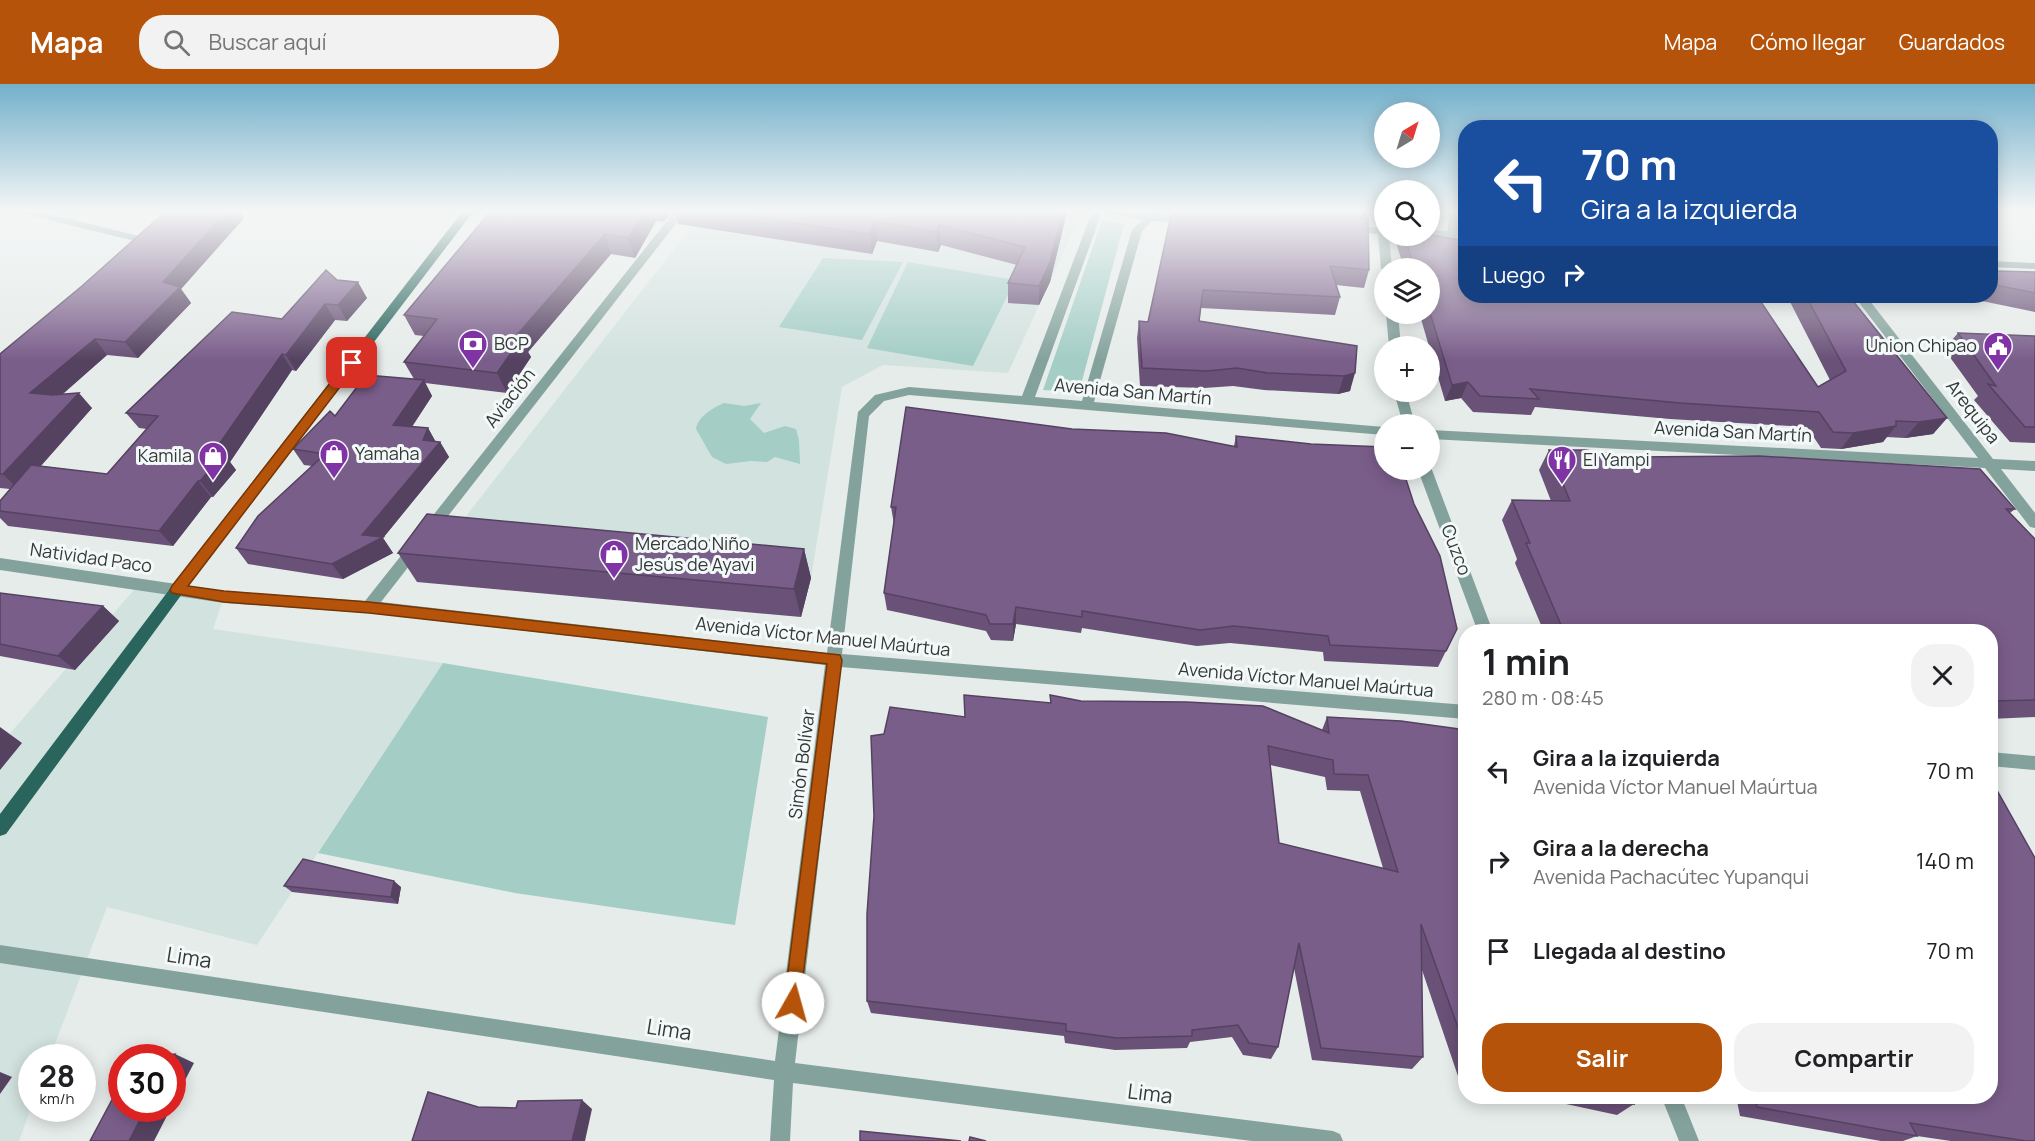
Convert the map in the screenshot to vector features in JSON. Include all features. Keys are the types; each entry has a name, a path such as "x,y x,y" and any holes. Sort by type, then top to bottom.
{"main road":[{"path":"0,828 177,590 430,261"}],"street":[{"name":"Aviación","path":"369,607 641,261"},
{"path":"1027,401 1078,261"},
{"path":"1087,406 1128,261"},
{"path":"1998,264 2035,266"},
{"name":"Arequipa","path":"1865,303 2035,524"},
{"name":"Avenida San Martín","path":"880,398 909,391 1374,430"},
{"name":"Simón Bolívar","path":"780,1141 784,1072 863,415 880,398"},
{"name":"Avenida San Martín","path":"1440,435 2035,466"},
{"name":"Cuzco","path":"1429,480 1483,624"},
{"name":"Natividad Paco","path":"0,564 177,590"},
{"name":"Avenida Víctor Manuel Maúrtua","path":"177,590 224,597 369,607 835,660 1458,711"},
{"path":"1998,760 2035,763"},
{"name":"Lima","path":"0,954 784,1072 1333,1141"},
{"path":"1674,1104 1689,1141"}],"shaded area":[{"path":"665,261 1059,261 1008,373 883,365 842,387 811,578 445,543"},
{"path":"139,584 224,597 213,629 443,663 257,945 107,907 55,1044 18,1044 18,1122 26,1122 19,1141 0,1141 0,745"}],"green space":[{"path":"821,261 903,262 862,340 779,327"},
{"path":"1088,261 1114,261 1079,392 1043,390"},
{"path":"908,262 1015,280 973,366 867,348"},
{"path":"724,403 744,406 761,403 750,419 764,433 785,426 796,429 800,464 775,457 767,462 726,464 712,457 696,429 697,424 703,416"},
{"path":"443,663 768,717 735,925 515,893 318,853"}],"building":[{"path":"110,261 182,261 163,282 180,287 125,342 95,339 30,393 52,395 79,393 3,474 0,474 0,354"},
{"path":"449,261 581,261 516,336 522,337 497,373 404,362 437,319 404,315"},
{"path":"1018,261 1050,261 1039,286 1008,283"},
{"path":"1161,261 1369,261 1369,270 1330,266 1340,297 1203,290 1199,321 1357,346 1355,373 1344,376 1268,373 1237,368 1207,371 1142,368 1139,321 1148,322"},
{"path":"1440,261 1458,261 1458,303 1762,303 1818,387 1846,371 1810,303 1855,303 1947,418 1919,422 1896,421 1896,426 1853,433 1833,432 1819,412 1680,403 1530,389 1539,399 1480,396 1468,382 1452,385 1440,346 1440,336 1437,336 1433,324 1440,324"},
{"path":"326,270 337,280 358,282 338,305 325,304 286,355 282,354 213,453 223,454 198,481 159,531 0,511 0,501 31,465 107,474 158,416 126,413 232,312 282,319"},
{"path":"1998,271 2035,272 2035,293 1998,286"},
{"path":"1958,333 2035,336 2035,427 2025,427 1988,384 1996,386"},
{"path":"366,375 424,380 393,425 428,428 423,440 440,442 362,535 383,537 332,564 236,548 258,516 325,454 293,449 330,411 335,416"},
{"path":"906,407 1072,429 1166,433 1237,447 1236,436 1311,444 1374,447 1374,480 1406,480 1414,504 1440,556 1457,629 1446,651 1330,645 1328,636 1234,626 1200,630 1082,611 1082,617 1016,607 1013,624 990,624 986,615 884,593 896,507 891,507"},
{"path":"1549,450 1585,450 1632,457 1759,456 1980,469 2015,509 2006,509 2035,539 2035,700 1998,701 1998,624 1561,624 1526,543 1530,543 1512,500 1570,501"},
{"path":"427,514 804,549 794,589 398,553"},
{"path":"0,593 103,606 58,656 0,644"},
{"path":"964,695 1051,703 1050,695 1081,701 1187,702 1263,706 1329,733 1327,717 1401,721 1458,729 1458,1028 1421,924 1423,1057 1321,1048 1299,943 1278,1047 1249,1043 1238,1025 1192,1030 1192,1036 1117,1038 1066,1031 1066,1024 867,1001 867,914 874,816 871,736 884,734 890,707 965,717","holes":["1268,746 1333,760 1334,774 1368,775 1398,872 1279,843"]},
{"path":"1998,792 2035,858 2035,1141 1910,1123 1917,1136 1757,1107 1756,1104 1998,1104"},
{"path":"303,859 394,881 391,897 284,886"},
{"path":"428,1092 478,1107 516,1108 518,1101 582,1100 572,1141 412,1141"},
{"path":"108,1107 108,1122 139,1122 129,1141 90,1141"},
{"path":"860,1131 961,1141 860,1141"},
{"path":"970,1137 986,1141 969,1141"}],"place":[{"name":"BCP","path":"473,370"},
{"name":"Union Chipao","path":"1998,372"},
{"name":"Yamaha","path":"334,480"},
{"name":"Kamila","path":"213,482"},
{"name":"El Yampi","path":"1562,486"},
{"name":"Mercado Niño Jesús de Ayavi","path":"614,580"}],"route":[{"path":"352,363 177,590 224,597 369,607 835,660 793,1003"}]}
